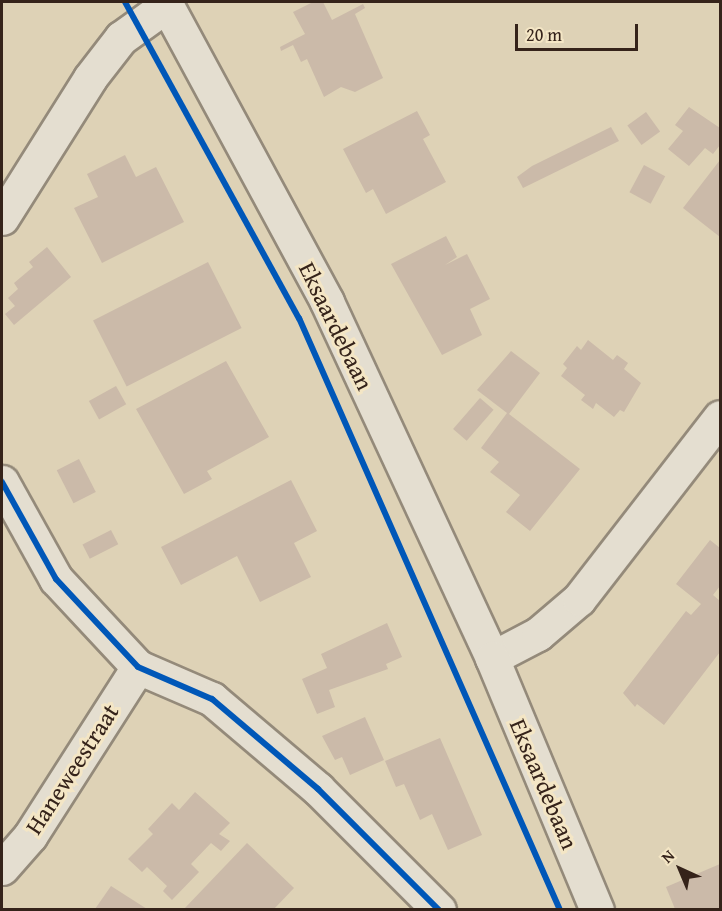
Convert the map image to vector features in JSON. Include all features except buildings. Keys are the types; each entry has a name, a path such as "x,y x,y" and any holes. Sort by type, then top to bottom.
{"street":[{"path":"2,218 90,78 121,38 166,3"},
{"name":"Eksaardebaan","path":"166,3 327,302 492,658 597,909"},
{"path":"492,658 538,634 579,600 720,417"},
{"path":"2,482 56,579 138,668 212,699 318,789 439,909"},
{"name":"Haneweestraat","path":"2,868 30,836 138,668"}],"cycle path":[{"path":"125,2 299,318 560,910"},
{"path":"2,482 56,579 138,667 212,699 318,789 439,910"}]}
